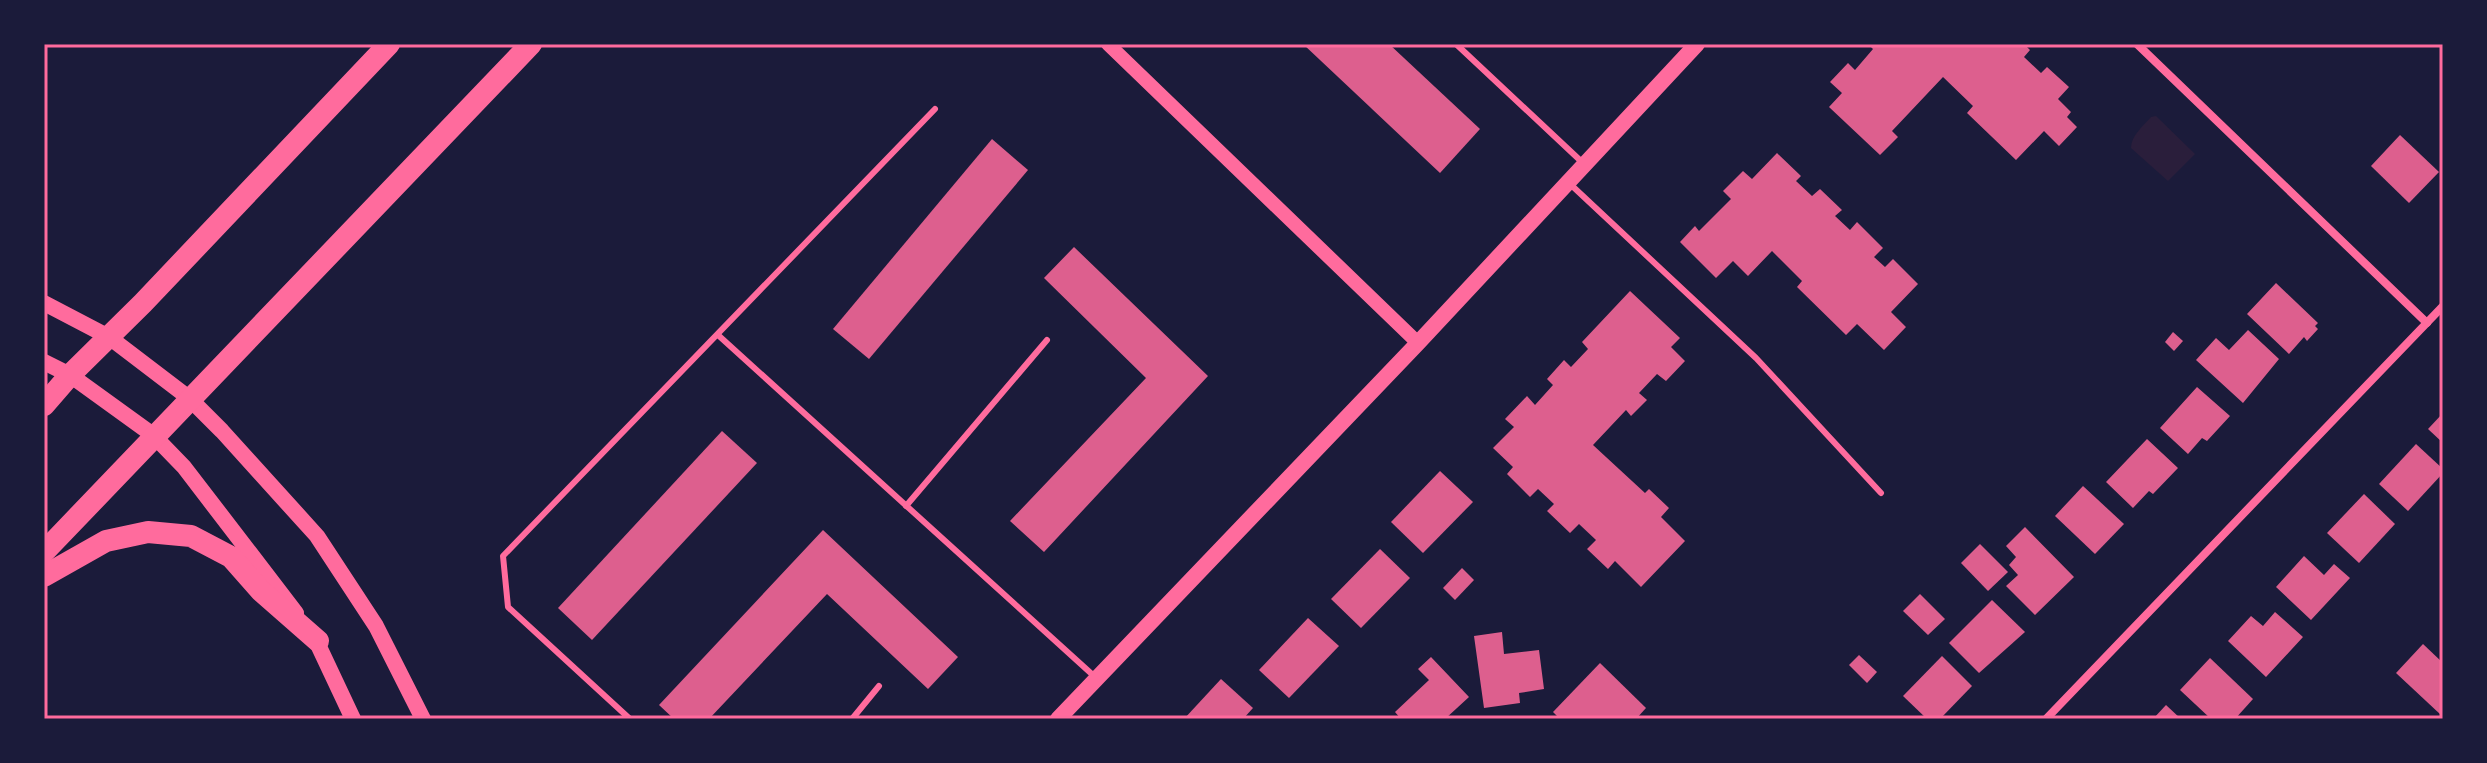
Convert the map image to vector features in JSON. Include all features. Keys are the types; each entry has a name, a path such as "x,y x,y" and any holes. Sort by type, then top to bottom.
{"highway":[{"path":"44,405 389,44"},
{"path":"44,552 531,44"},
{"path":"44,576 106,541 148,532 191,536 231,557 261,591 318,641"}],"main road":[{"path":"1058,719 1586,166 1697,44"},
{"path":"44,303 109,337 189,398 317,536 376,626 423,719"},
{"path":"44,362 70,375 153,435 184,467 318,641 353,719"}],"street":[{"path":"1108,44 1418,343"},
{"path":"2137,44 2427,323"},
{"path":"2046,719 2443,306"}],"lane":[{"path":"1456,44 1586,166"},
{"path":"630,719 508,607 503,556 935,109"},
{"path":"1569,183 1756,358 1881,493"},
{"path":"718,335 1097,679"},
{"path":"906,506 1047,340"},
{"path":"852,719 879,686"}],"shaded area":[{"path":"2156,116 2195,154 2168,181 2131,148 2138,131 2151,117"}],"building":[{"path":"1303,44 1389,44 1480,129 1440,173"},
{"path":"1868,44 2024,44 2030,50 2024,57 2041,73 2047,67 2069,87 2058,99 2071,112 2067,117 2077,127 2059,146 2044,131 2016,160 1967,113 1973,106 1943,77 1892,131 1898,137 1880,155 1829,107 1842,93 1830,82 1848,63 1855,70 1873,49"},
{"path":"2400,135 2439,172 2409,203 2371,166"},
{"path":"992,139 1028,170 869,359 833,329"},
{"path":"1777,153 1801,176 1796,181 1812,196 1820,189 1842,210 1835,216 1850,230 1857,222 1883,248 1874,257 1885,267 1893,259 1918,284 1891,312 1906,327 1884,350 1857,324 1846,335 1797,287 1802,281 1772,251 1748,276 1733,261 1716,278 1680,242 1695,226 1699,231 1731,199 1723,191 1743,171 1752,179"},
{"path":"1074,247 1208,376 1044,552 1010,521 1146,378 1044,278"},
{"path":"2276,283 2318,323 2315,326 2318,329 2307,341 2304,337 2289,354 2247,314"},
{"path":"1630,291 1680,338 1671,347 1685,361 1666,381 1657,374 1639,393 1647,400 1631,416 1626,410 1593,445 1645,493 1649,489 1669,508 1661,517 1685,541 1641,587 1615,561 1608,569 1587,549 1596,540 1579,524 1570,533 1547,511 1554,504 1538,489 1530,497 1507,474 1513,467 1493,448 1514,427 1505,419 1527,396 1535,405 1553,385 1547,379 1564,360 1571,367 1588,349 1582,342"},
{"path":"2248,330 2279,359 2243,403 2196,360 2216,338 2229,350"},
{"path":"2173,332 2183,341 2174,351 2165,342"},
{"path":"2197,387 2230,416 2207,441 2202,438 2188,454 2160,428"},
{"path":"2443,413 2443,443 2428,429"},
{"path":"722,431 757,463 592,640 558,608"},
{"path":"2147,439 2178,468 2153,494 2149,491 2133,508 2106,482"},
{"path":"2416,444 2443,469 2443,473 2408,511 2379,484"},
{"path":"1440,471 1473,502 1423,553 1391,522"},
{"path":"2083,486 2124,524 2095,554 2055,516"},
{"path":"2364,494 2395,524 2359,563 2327,533"},
{"path":"2025,527 2074,577 2035,615 2006,586 2018,575 2009,565 2016,557 2006,546"},
{"path":"823,530 958,657 928,689 827,594 709,719 674,719 659,705"},
{"path":"1980,544 2008,572 1988,591 1961,563"},
{"path":"1380,549 1410,578 1361,628 1331,599"},
{"path":"2304,556 2324,575 2334,564 2350,578 2311,620 2276,587"},
{"path":"1462,568 1474,580 1455,600 1443,588"},
{"path":"1920,594 1945,619 1928,635 1903,611"},
{"path":"1992,600 2025,632 1979,673 1949,643"},
{"path":"2275,612 2303,637 2266,677 2228,641 2251,616 2263,626"},
{"path":"1308,618 1339,646 1289,698 1259,670"},
{"path":"1502,632 1504,654 1539,650 1544,689 1519,693 1520,703 1484,708 1474,636"},
{"path":"2423,644 2443,663 2441,715 2396,673"},
{"path":"1859,655 1877,672 1867,683 1849,665"},
{"path":"1942,656 1972,686 1940,719 1927,719 1903,696"},
{"path":"1431,657 1469,697 1445,719 1401,719 1395,712 1429,680 1418,669"},
{"path":"2210,658 2253,699 2235,719 2211,719 2180,690"},
{"path":"1600,663 1646,708 1636,719 1560,719 1553,712"},
{"path":"1221,679 1253,708 1243,719 1184,719"},
{"path":"2166,705 2181,719 2153,719"}]}
